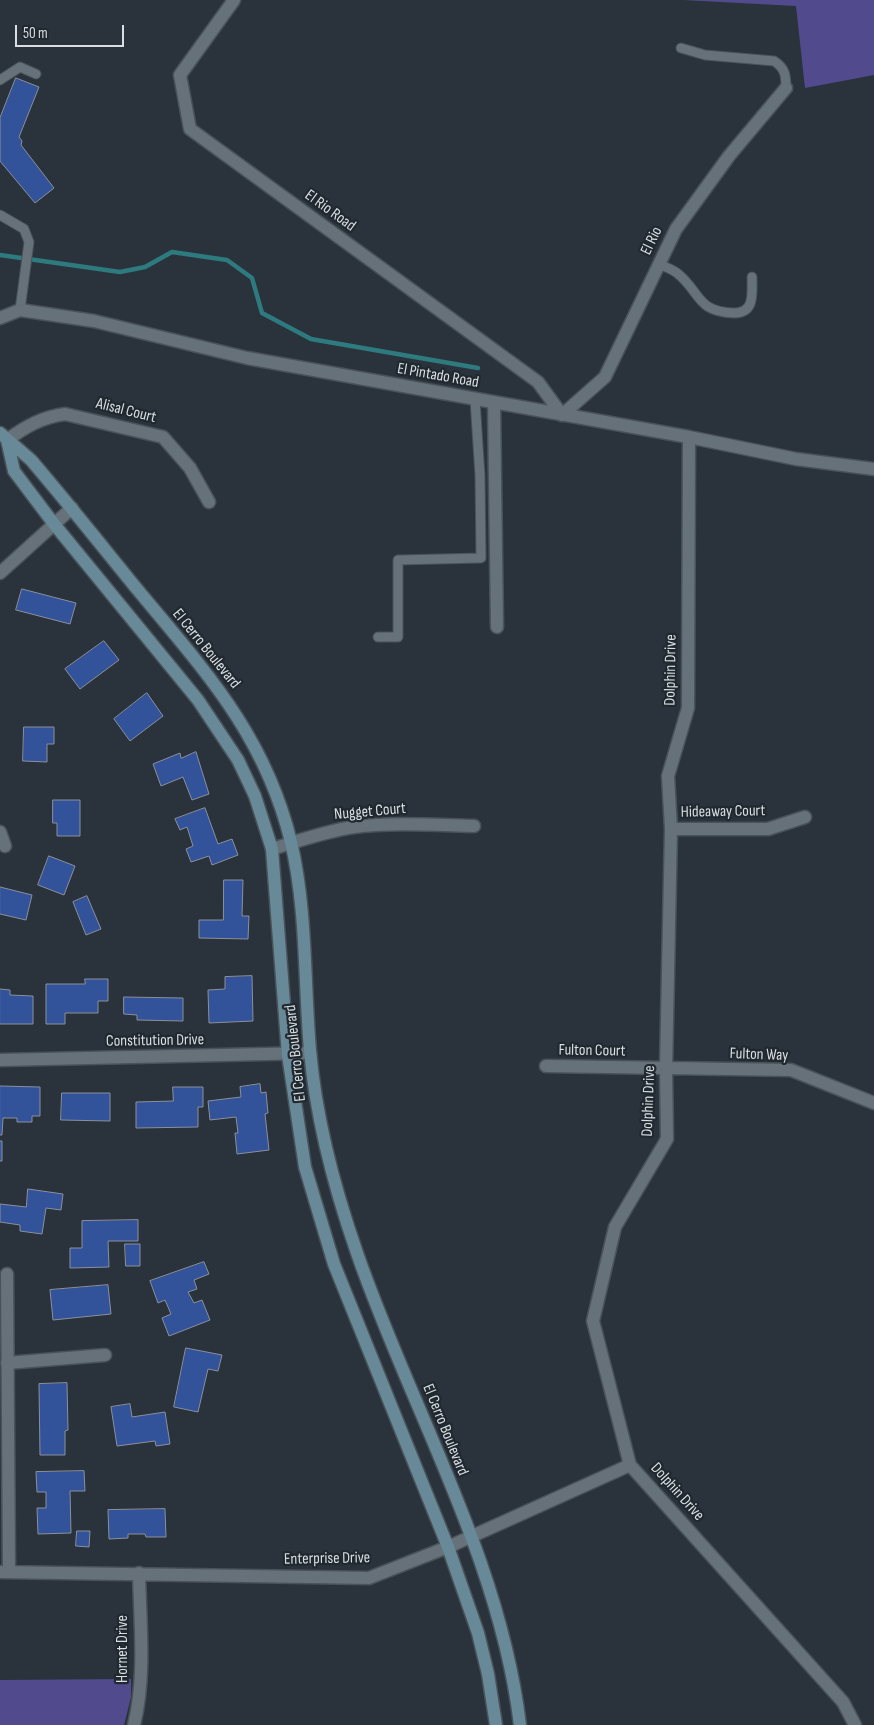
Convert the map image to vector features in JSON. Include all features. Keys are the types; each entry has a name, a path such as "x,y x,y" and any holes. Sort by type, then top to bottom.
{"street":[{"name":"El Rio Road","path":"234,0 180,75 190,129 538,382 562,415"},
{"name":"El Rio","path":"562,415 605,378 676,229 729,156 786,88"},
{"name":"El Pintado Road","path":"20,310 94,321 247,358 689,437 796,459 874,469"},
{"path":"0,318 20,310"},
{"path":"494,403 497,627"},
{"name":"Alisal Court","path":"3,437 30,424 65,414 164,437 190,468 210,502"},
{"name":"El Cerro Boulevard","path":"3,437 31,460 218,686 244,726 275,789 291,843 299,894 310,1053 326,1156 357,1254 472,1537 504,1641 513,1678 520,1725"},
{"name":"El Cerro Boulevard","path":"3,437 14,471 54,524 219,728 238,760 255,796 272,849 288,1055 306,1167 334,1264 448,1547 478,1633 488,1674 496,1725"},
{"name":"Dolphin Drive","path":"689,437 688,708 668,776 670,829 666,1069 668,1138 615,1227 594,1322 630,1464 844,1702 855,1725"},
{"path":"0,573 72,508"},
{"name":"Hideaway Court","path":"670,829 768,829 805,817"},
{"name":"Nugget Court","path":"272,849 356,827 403,824 474,826"},
{"path":"0,832 5,846"},
{"name":"Constitution Drive","path":"0,1060 288,1055 310,1053"},
{"name":"Fulton Court","path":"546,1066 666,1069"},
{"name":"Fulton Way","path":"666,1069 791,1070 874,1103"},
{"path":"4,1571 7,1274"},
{"path":"7,1363 105,1355"},
{"name":"Enterprise Drive","path":"4,1571 369,1578 472,1537 630,1464"},
{"name":"Hornet Drive","path":"134,1725 138,1709 141,1670 139,1573"}],"lane":[{"path":"681,48 705,55 774,61 782,66 786,77 786,88"},
{"path":"0,80 20,68 36,74"},
{"path":"0,215 24,229 29,242 20,310"},
{"path":"659,264 679,275 703,304 712,310 724,313 744,311 750,304 752,277"},
{"path":"378,637 398,637 398,560 481,558 480,476 475,400"}],"shaded area":[{"path":"683,0 874,0 874,75 805,88 796,6"},
{"path":"131,1679 131,1697 124,1725 0,1725 0,1680"}],"building":[{"path":"16,78 39,87 19,137 22,141 21,145 54,188 35,203 0,161 0,118"},
{"path":"22,589 76,603 70,624 16,610"},
{"path":"104,641 119,660 80,689 65,669"},
{"path":"147,693 163,716 130,741 114,719"},
{"path":"24,727 54,727 54,744 47,744 47,762 23,761"},
{"path":"196,752 209,794 192,800 183,777 161,786 153,764 180,753 181,758"},
{"path":"53,800 80,800 80,836 57,836 57,823 53,823"},
{"path":"205,808 218,844 232,839 238,855 212,865 209,856 191,862 186,849 193,846 187,827 180,830 175,819"},
{"path":"49,856 75,866 64,895 38,885"},
{"path":"224,880 243,880 242,916 249,916 248,939 199,938 199,920 223,920"},
{"path":"0,887 32,895 26,920 0,914"},
{"path":"87,896 101,929 86,935 73,902"},
{"path":"252,976 253,1021 209,1023 208,990 225,989 225,977"},
{"path":"85,979 108,979 108,1001 98,1001 98,1013 65,1013 65,1024 46,1024 46,984 85,984"},
{"path":"0,989 10,990 10,995 33,996 33,1024 0,1024"},
{"path":"124,997 183,998 183,1021 137,1020 137,1015 124,1014"},
{"path":"260,1084 261,1093 266,1092 268,1113 265,1114 269,1150 237,1154 235,1133 238,1133 236,1117 210,1120 208,1101 241,1097 240,1087"},
{"path":"0,1086 40,1087 40,1116 32,1116 32,1122 17,1122 17,1118 3,1118 2,1135 0,1135"},
{"path":"173,1087 203,1087 203,1107 198,1107 198,1127 136,1128 136,1102 173,1101"},
{"path":"62,1093 110,1093 110,1121 61,1120"},
{"path":"0,1141 2,1141 2,1161 0,1161"},
{"path":"28,1189 63,1194 61,1210 46,1208 42,1234 20,1231 20,1225 0,1222 0,1204 26,1207"},
{"path":"138,1220 138,1241 108,1241 109,1267 70,1268 70,1248 82,1248 82,1221"},
{"path":"125,1244 140,1244 140,1266 126,1266"},
{"path":"204,1262 209,1274 194,1280 197,1289 188,1292 194,1303 202,1300 210,1320 169,1336 162,1318 171,1314 165,1300 158,1303 150,1281"},
{"path":"108,1285 111,1314 53,1320 50,1290"},
{"path":"186,1348 222,1355 218,1371 208,1369 198,1412 174,1407"},
{"path":"67,1383 68,1430 65,1431 65,1455 40,1455 39,1384"},
{"path":"130,1404 132,1417 165,1412 170,1444 156,1446 155,1441 117,1446 111,1407"},
{"path":"84,1471 85,1491 70,1491 71,1533 38,1534 37,1508 46,1508 46,1492 37,1492 36,1472"},
{"path":"165,1509 166,1537 146,1537 145,1534 128,1534 128,1538 109,1539 108,1510"},
{"path":"77,1531 90,1531 89,1547 76,1546"}],"waterway":[{"path":"0,255 120,272 145,267 172,252 227,260 252,278 262,313 311,339 478,368"}]}
